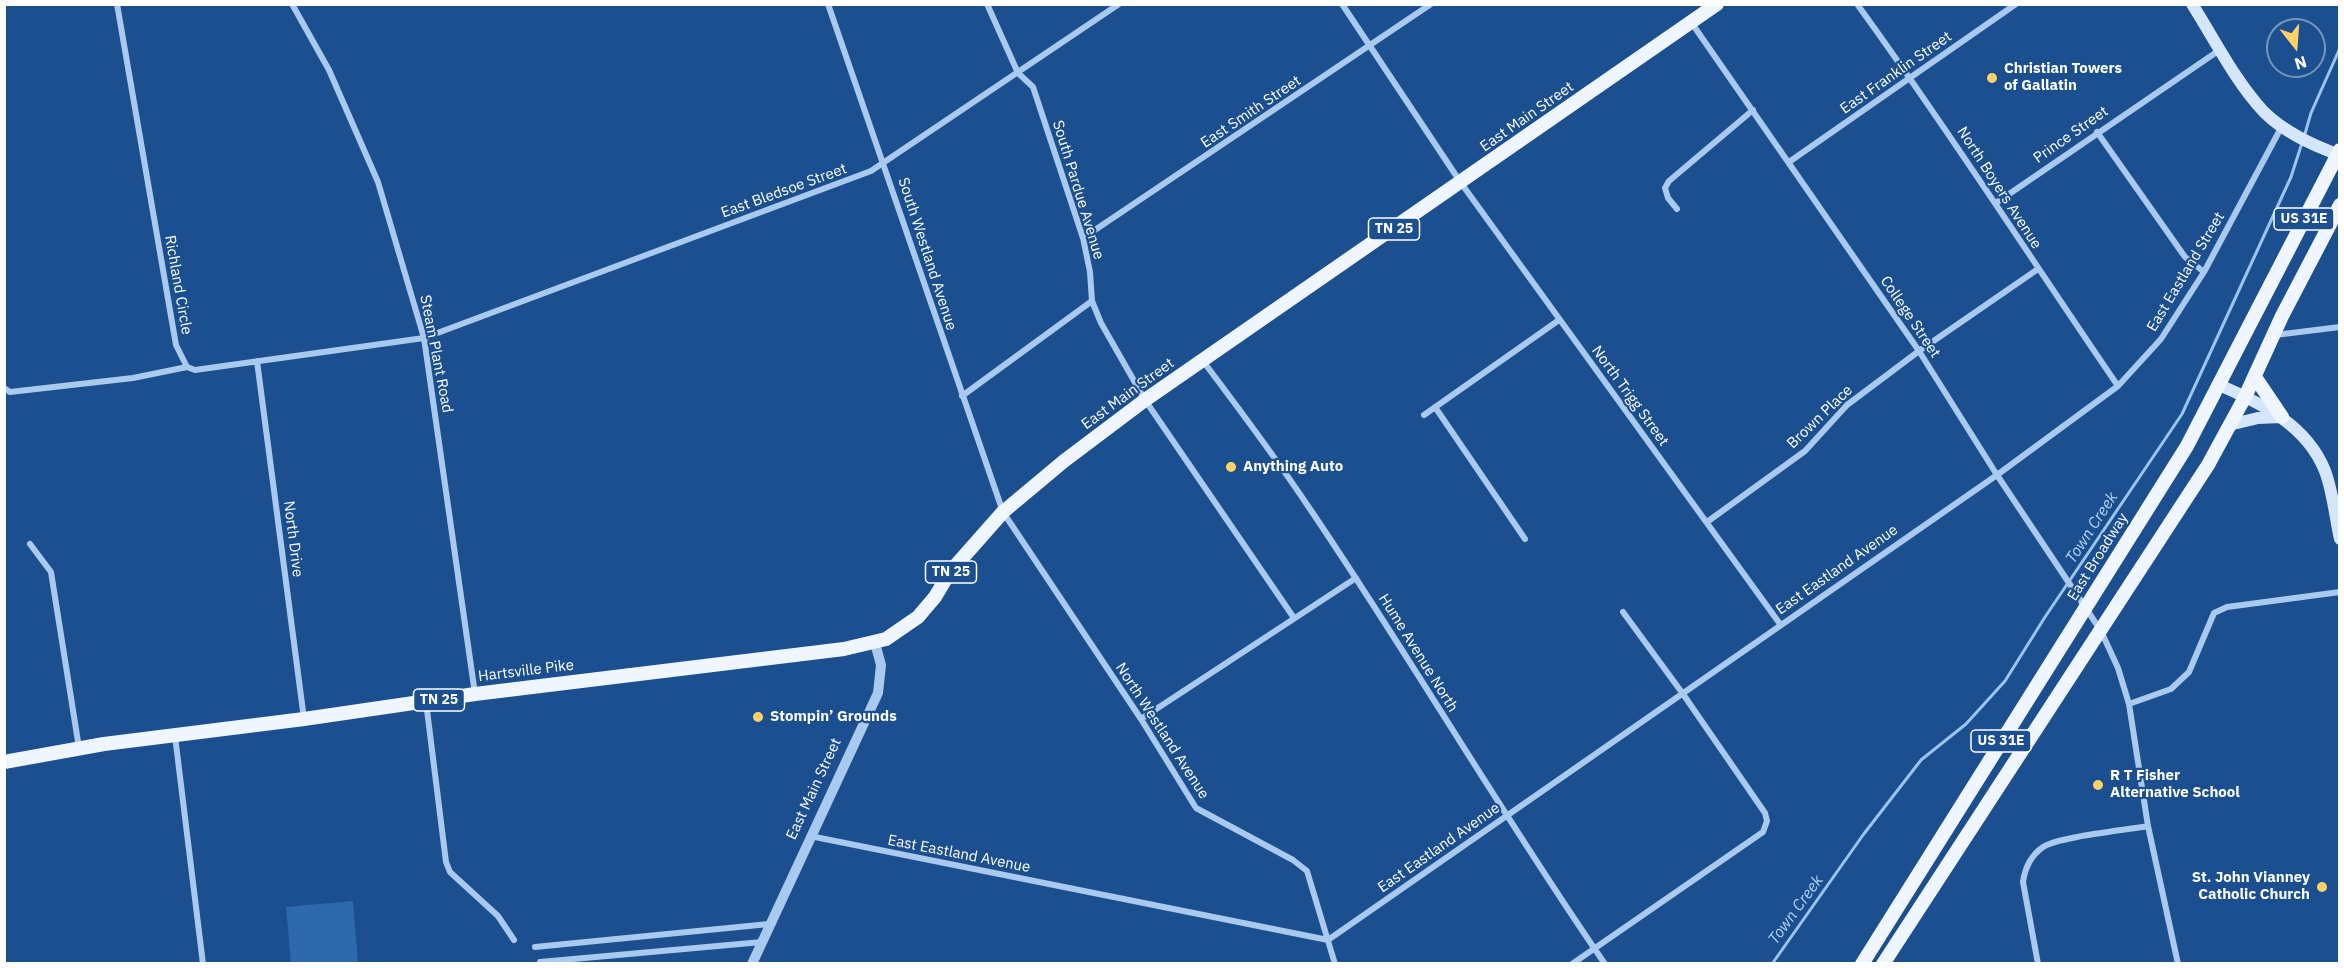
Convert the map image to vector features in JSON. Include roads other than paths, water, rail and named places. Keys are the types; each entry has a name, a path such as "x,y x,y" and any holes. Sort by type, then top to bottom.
{"main road":[{"name":"East Main Street","path":"875,643 898,632 918,617 935,597 951,572 1003,512 1064,461 1145,400 1717,4"},
{"path":"2192,4 2231,66 2265,112 2287,129 2318,146 2338,153"},
{"name":"East Broadway","path":"1862,963 2187,446 2338,153"},
{"name":"US 31E","path":"1883,963 2208,465 2245,397 2282,316 2340,205"},
{"path":"2255,377 2282,417 2302,436 2325,469 2340,539"},
{"path":"2219,386 2282,417"},
{"path":"2229,425 2257,418 2282,417"},
{"name":"Hartsville Pike","path":"4,762 79,749 475,694 768,659 875,643"}],"street":[{"name":"Richland Circle","path":"117,4 176,345 187,368"},
{"name":"Steam Plant Road","path":"292,4 329,70 378,182 424,338 475,694"},
{"name":"South Westland Avenue","path":"828,4 1003,512"},
{"name":"South Pardue Avenue","path":"987,4 1018,73 1033,87 1083,238 1090,272 1092,301 1101,322 1145,400 1294,618"},
{"name":"East Bledsoe Street","path":"424,338 861,175 884,163 897,152 1119,4"},
{"name":"North Trigg Street","path":"1342,4 1461,183 1780,624"},
{"name":"East Smith Street","path":"1083,238 1431,4"},
{"name":"North Boyers Avenue","path":"1857,4 1910,77 2118,386"},
{"name":"East Franklin Street","path":"1789,162 2016,4"},
{"name":"College Street","path":"1691,22 1919,351 1997,475 2101,631 2118,668 2129,704"},
{"name":"Prince Street","path":"1996,203 2221,48"},
{"path":"1677,209 1668,198 1665,188 1669,182 1753,110"},
{"name":"East Eastland Street","path":"1997,475 2118,386 2161,339 2204,272 2287,129"},
{"path":"2097,132 2185,257 2204,272"},
{"name":"Brown Place","path":"1707,522 1805,451 1847,405 1919,351 2038,269"},
{"path":"962,396 1092,301"},
{"path":"1424,415 1559,320"},
{"path":"2273,335 2340,327"},
{"path":"4,388 10,392 133,378 187,368 195,370 424,338"},
{"name":"North Drive","path":"257,361 304,719"},
{"name":"Hume Avenue North","path":"1203,361 1258,433 1356,578 1507,816 1605,963"},
{"path":"1435,407 1525,539"},
{"name":"East Eastland Avenue","path":"810,836 1328,940 1997,475"},
{"name":"North Westland Avenue","path":"1003,512 1141,719 1196,808 1293,860 1307,871 1335,963"},
{"path":"30,544 51,572 79,749"},
{"path":"1141,719 1356,578"},
{"path":"2178,963 2148,826 2129,704 2171,689 2189,672 2214,613 2226,607 2340,592"},
{"path":"1572,963 1763,832 1767,821 1765,813 1683,693 1623,612"},
{"name":"East Main Street","path":"752,963 878,693 881,666 875,643"},
{"path":"426,702 446,862 450,872 498,916 514,940"},
{"path":"176,736 203,963"},
{"path":"2038,963 2023,882 2024,869 2033,856 2052,842 2148,826"},
{"path":"536,947 769,924"},
{"path":"540,962 762,942"}],"waterway":[{"name":"Town Creek","path":"2304,137 2311,113 2340,48"},
{"name":"Town Creek","path":"1772,964 1863,835 1921,760 1966,724 2005,681 2045,617 2182,414 2291,177 2302,143"}],"place":[{"name":"Christian Towers of Gallatin","path":"1992,78"},
{"name":"Anything Auto","path":"1231,467"},
{"name":"Stompin’ Grounds","path":"758,717"},
{"name":"R T Fisher Alternative School","path":"2098,785"},
{"name":"St. John Vianney Catholic Church","path":"2322,887"}]}
